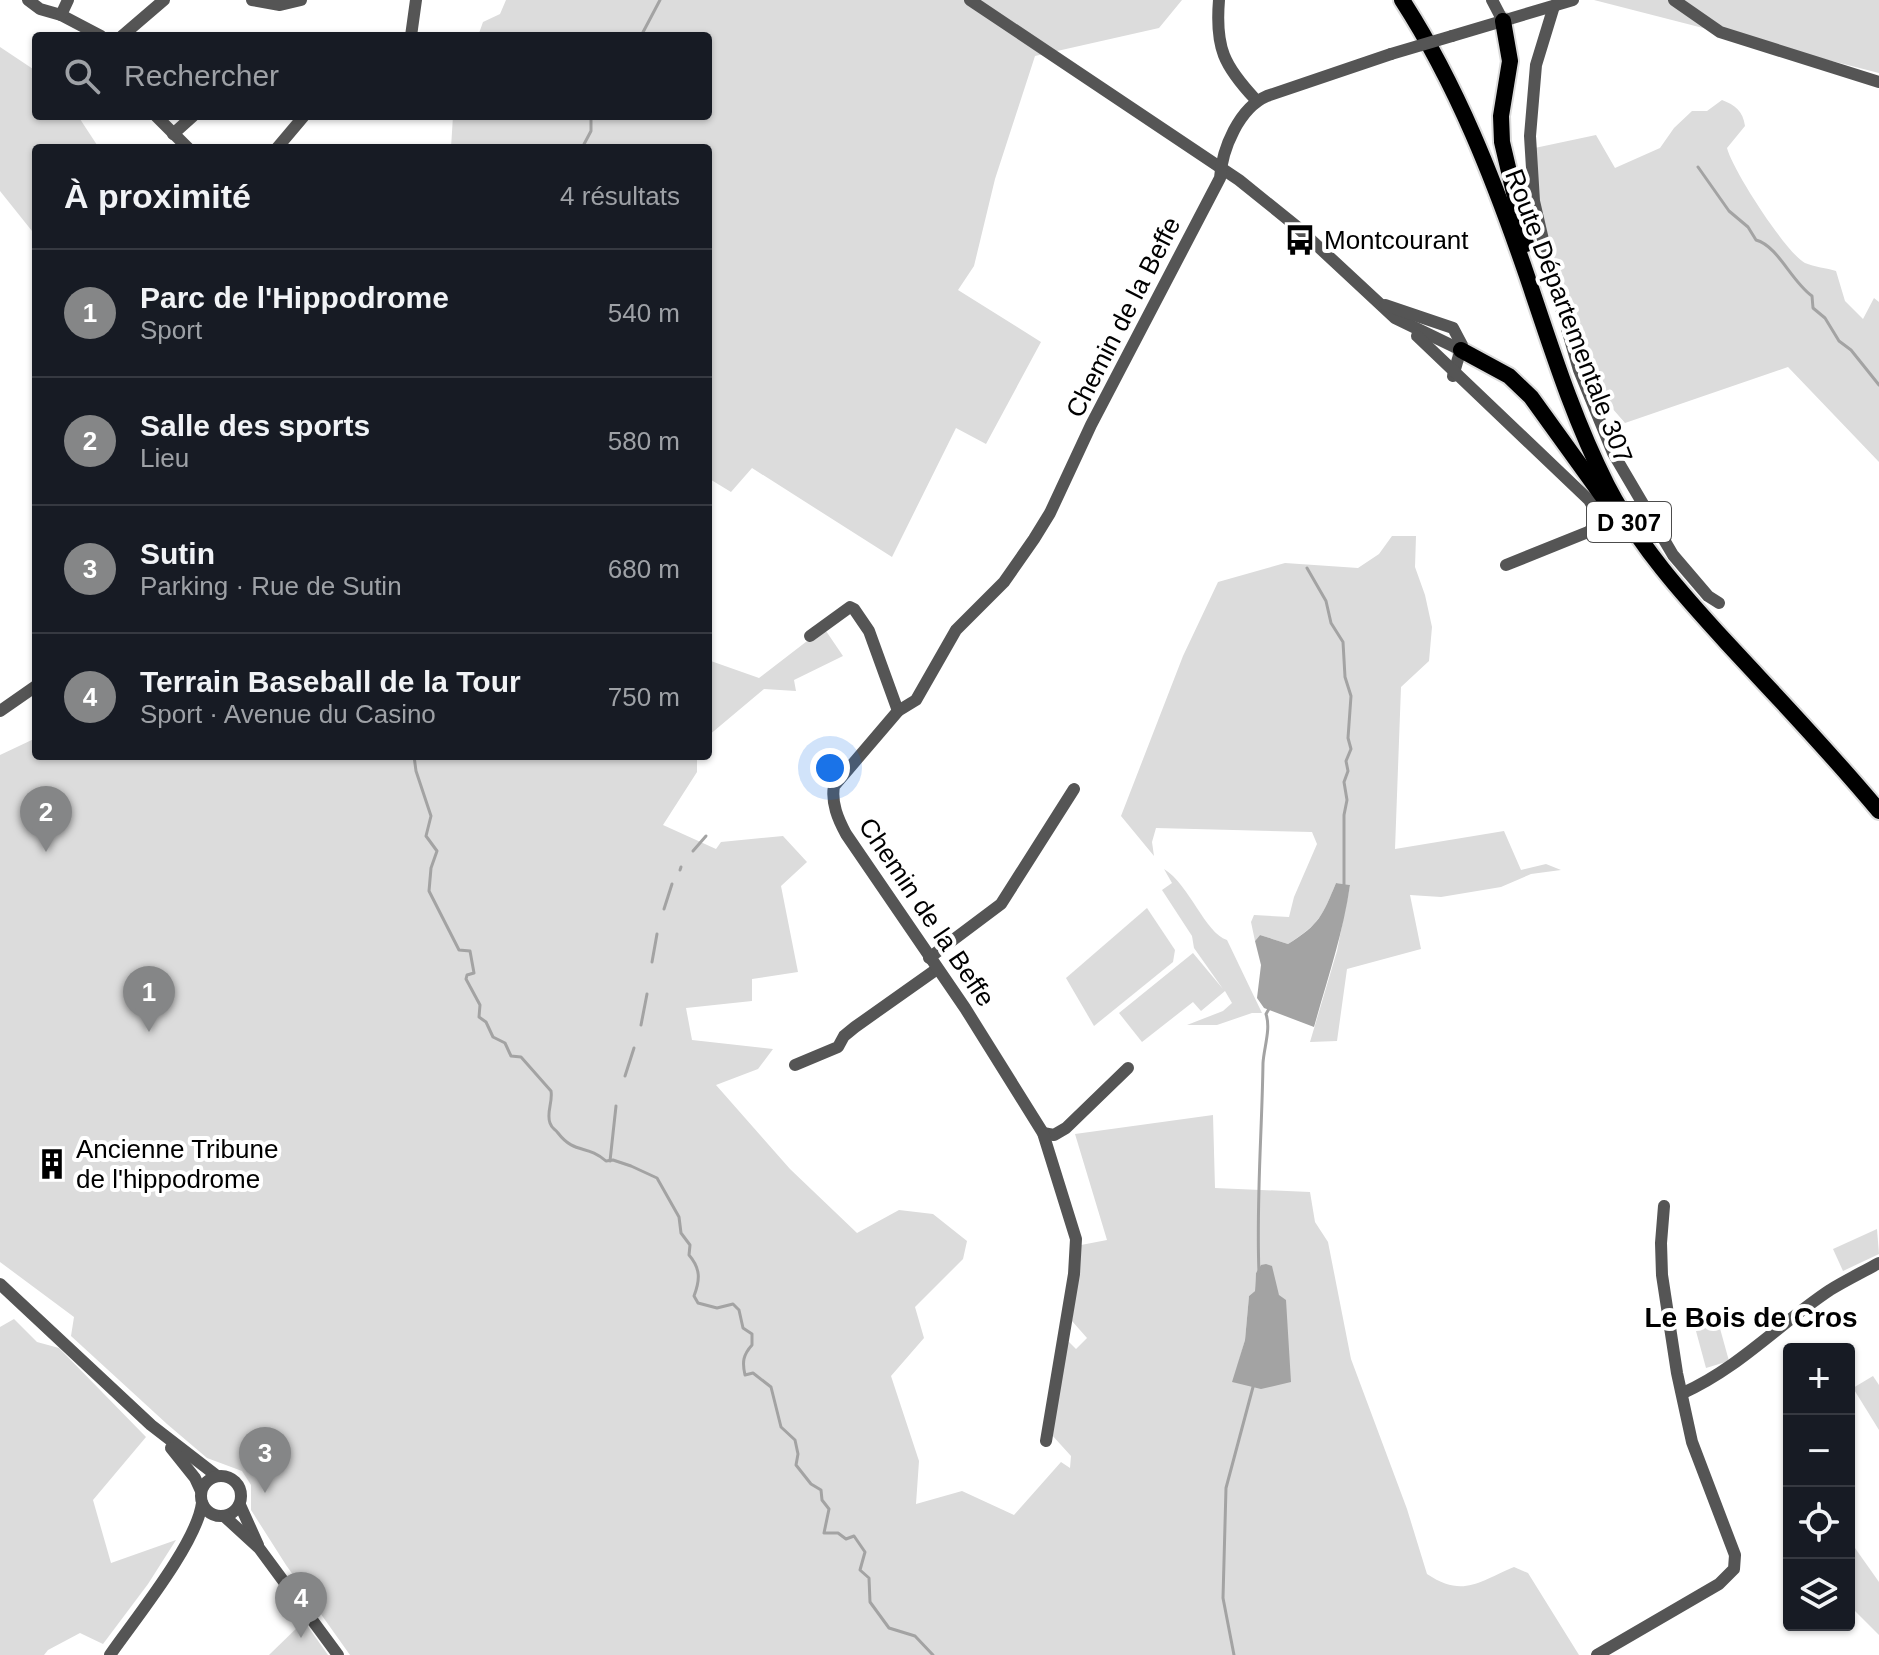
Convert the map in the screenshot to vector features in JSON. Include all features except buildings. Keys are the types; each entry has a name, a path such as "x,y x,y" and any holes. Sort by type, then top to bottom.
{"main road":[{"name":"Route Départementale 307","path":"1402,0 1442,69 1481,152 1580,426 1608,487 1646,549 1694,607 1879,811"},
{"path":"1503,21 1510,61 1501,116 1505,159 1521,229 1580,426"},
{"path":"1461,350 1509,376 1531,397 1646,556 1694,607"}],"street":[{"path":"28,0 40,9 61,15 93,32"},
{"path":"61,15 68,0"},
{"path":"127,32 164,0"},
{"path":"252,0 280,5 301,0"},
{"path":"412,32 416,0"},
{"path":"970,0 1221,167 1296,226 1395,318 1461,350 1454,374"},
{"path":"1219,0 1219,47 1225,62 1256,100 1391,54 1573,0"},
{"path":"1492,0 1503,21"},
{"path":"1674,0 1720,32 1879,82"},
{"path":"1554,6 1536,65 1530,136 1534,201 1550,270 1579,370 1613,453 1673,555 1708,596 1719,603"},
{"name":"Chemin de la Beffe","path":"1046,1441 1076,1246 1073,1226 1043,1133 965,1008 846,834 838,820 832,795 834,786 898,711 916,700 956,630 1014,571 1045,521 1091,425 1220,178 1221,159 1238,124 1256,100"},
{"path":"160,120 184,144"},
{"path":"173,134 189,120"},
{"path":"280,144 301,120"},
{"path":"1417,336 1589,500 1597,518 1596,526 1588,532 1506,565"},
{"path":"810,636 843,611 850,607 854,609 869,631 898,711"},
{"path":"0,711 32,689"},
{"path":"795,1065 838,1047 844,1036 1001,904 1074,789"},
{"path":"1043,1133 1054,1135 1066,1128 1128,1068"},
{"path":"1597,1655 1719,1584 1734,1569 1735,1555 1692,1442 1677,1373 1662,1281 1664,1206"},
{"path":"1683,1393 1731,1366 1829,1291 1879,1263"},
{"path":"0,1284 151,1425 217,1476"},
{"path":"151,1425 187,1466 205,1509 220,1516 259,1548"},
{"path":"110,1655 198,1524 207,1481 217,1476 228,1477 237,1484 241,1494 240,1505 259,1548 338,1655"},
{"path":"183,1548 207,1521 230,1514 240,1505"}],"shaded area":[{"path":"506,0 1182,0 1159,28 1035,56 995,179 974,266 958,290 1041,342 986,444 956,428 892,557 752,468 731,492 712,480 712,144 451,144 453,120 712,120 712,32 479,32 483,22 500,14"},
{"path":"1594,0 1879,0 1879,73"},
{"path":"0,47 32,68 32,120 81,120 96,144 32,144 32,231 0,191"},
{"path":"1722,100 1738,109 1745,126 1727,148 1731,159 1761,210 1786,244 1805,263 1836,271 1845,301 1863,319 1874,298 1879,302 1879,462 1788,367 1625,423 1579,370 1550,270 1530,149 1596,135 1615,168 1660,148 1674,128 1692,111 1707,111"},
{"path":"1392,536 1416,536 1415,567 1432,627 1429,661 1401,687 1395,849 1504,831 1521,870 1546,864 1561,870 1531,874 1501,887 1441,897 1410,895 1421,949 1347,969 1337,1041 1310,1042 1337,951 1350,885 1336,883 1318,919 1288,944 1260,935 1255,941 1251,922 1254,915 1289,917 1294,897 1317,844 1312,832 1156,828 1152,842 1154,856 1121,816 1183,656 1218,582 1285,563 1358,568 1379,554"},
{"path":"824,628 843,656 794,680 796,691 764,689 712,733 712,661 759,678"},
{"path":"32,740 32,760 697,760 697,772 663,825 716,849 721,842 783,836 807,862 781,886 798,972 752,979 752,1001 686,1008 692,1040 773,1049 758,1069 716,1085 790,1169 857,1233 899,1210 933,1214 967,1241 963,1259 915,1307 924,1338 891,1376 919,1461 916,1504 962,1491 1014,1515 1061,1462 1070,1468 1071,1456 1051,1434 1068,1341 1076,1349 1087,1338 1072,1321 1081,1245 1107,1240 1075,1134 1213,1115 1215,1188 1310,1192 1315,1222 1328,1242 1351,1359 1407,1509 1427,1574 1461,1586 1480,1582 1514,1567 1528,1573 1579,1655 350,1655 251,1510 251,1485 242,1471 207,1458 167,1424 71,1336 74,1317 0,1262 0,755","holes":["1261,1266 1279,1295 1233,1382 1245,1340 1249,1296 1255,1291 1256,1273"]},
{"path":"1164,869 1181,885 1211,928 1227,940 1262,1013 1252,1013 1217,1025 1187,1025 1223,1011 1232,1003 1225,991 1201,1011 1193,1002 1142,1042 1119,1013 1193,953 1223,989 1194,948 1192,936 1162,890 1172,883"},
{"path":"1336,883 1350,885 1339,939 1314,1027 1264,1008 1257,998 1261,965 1255,941 1260,935 1288,944 1299,937 1319,918"},
{"path":"1147,908 1175,950 1173,962 1094,1026 1066,978"},
{"path":"1877,1229 1879,1254 1843,1271 1833,1249"},
{"path":"1261,1265 1272,1266 1279,1295 1286,1300 1291,1382 1261,1389 1232,1382 1245,1340 1249,1296 1255,1291 1256,1273"},
{"path":"1716,1314 1729,1361 1706,1368 1693,1320"},
{"path":"14,1319 37,1342 59,1348 146,1437 93,1500 111,1563 176,1540 103,1644 80,1633 44,1655 0,1655 0,1327"},
{"path":"1873,1376 1879,1385 1879,1430 1855,1391 1855,1387"},
{"path":"1855,1548 1879,1582 1879,1635 1855,1611"},
{"path":"304,1621 328,1655 269,1655"}],"waterway":[{"path":"643,32 660,0"},
{"path":"584,144 591,131 591,120"},
{"path":"1698,167 1729,211 1748,227 1756,240 1778,256 1812,296 1813,308 1825,318 1839,341 1851,350 1879,385"},
{"path":"1307,568 1326,601 1331,623 1343,642 1345,677 1351,696 1348,738 1351,749 1346,761 1348,771 1344,782 1347,800 1344,815 1344,887"},
{"path":"415,760 431,816 426,836 437,851 431,868 429,891 459,950 470,951 474,973 467,975 466,979 480,1005 479,1017 486,1022 493,1037 505,1043 511,1056 521,1057 551,1091 549,1119 564,1140 606,1161 613,1160 657,1178 679,1217 681,1233 690,1245 689,1255 698,1275 694,1296 698,1303 717,1308 733,1304 739,1310 743,1328 752,1334 752,1345 744,1359 745,1375 753,1373 771,1387 781,1427 795,1440 798,1454 796,1465 811,1484 821,1490 822,1500 829,1509 824,1533 838,1533 846,1539 854,1536 865,1552 860,1570 869,1578 870,1602 889,1628 915,1636 933,1655"},
{"path":"693,851 706,836"},
{"path":"664,909 672,884"},
{"path":"652,962 657,934"},
{"path":"641,1025 647,994"},
{"path":"1259,1273 1263,1063 1268,1032 1266,1014 1270,1007"},
{"path":"625,1076 634,1048"},
{"path":"610,1161 616,1106"},
{"path":"1234,1655 1223,1598 1226,1488 1253,1387"}],"place":[{"name":"Montcourant","path":"1300,240"},
{"name":"Salle des sports","path":"46,852"},
{"name":"Parc de l'Hippodrome","path":"149,1032"},
{"name":"Ancienne Tribune de l'hippodrome","path":"52,1164"},
{"name":"Sutin","path":"265,1493"},
{"name":"Terrain Baseball de la Tour","path":"301,1638"}],"district":[{"name":"Le Bois de Cros","path":"1751,1317"}]}
